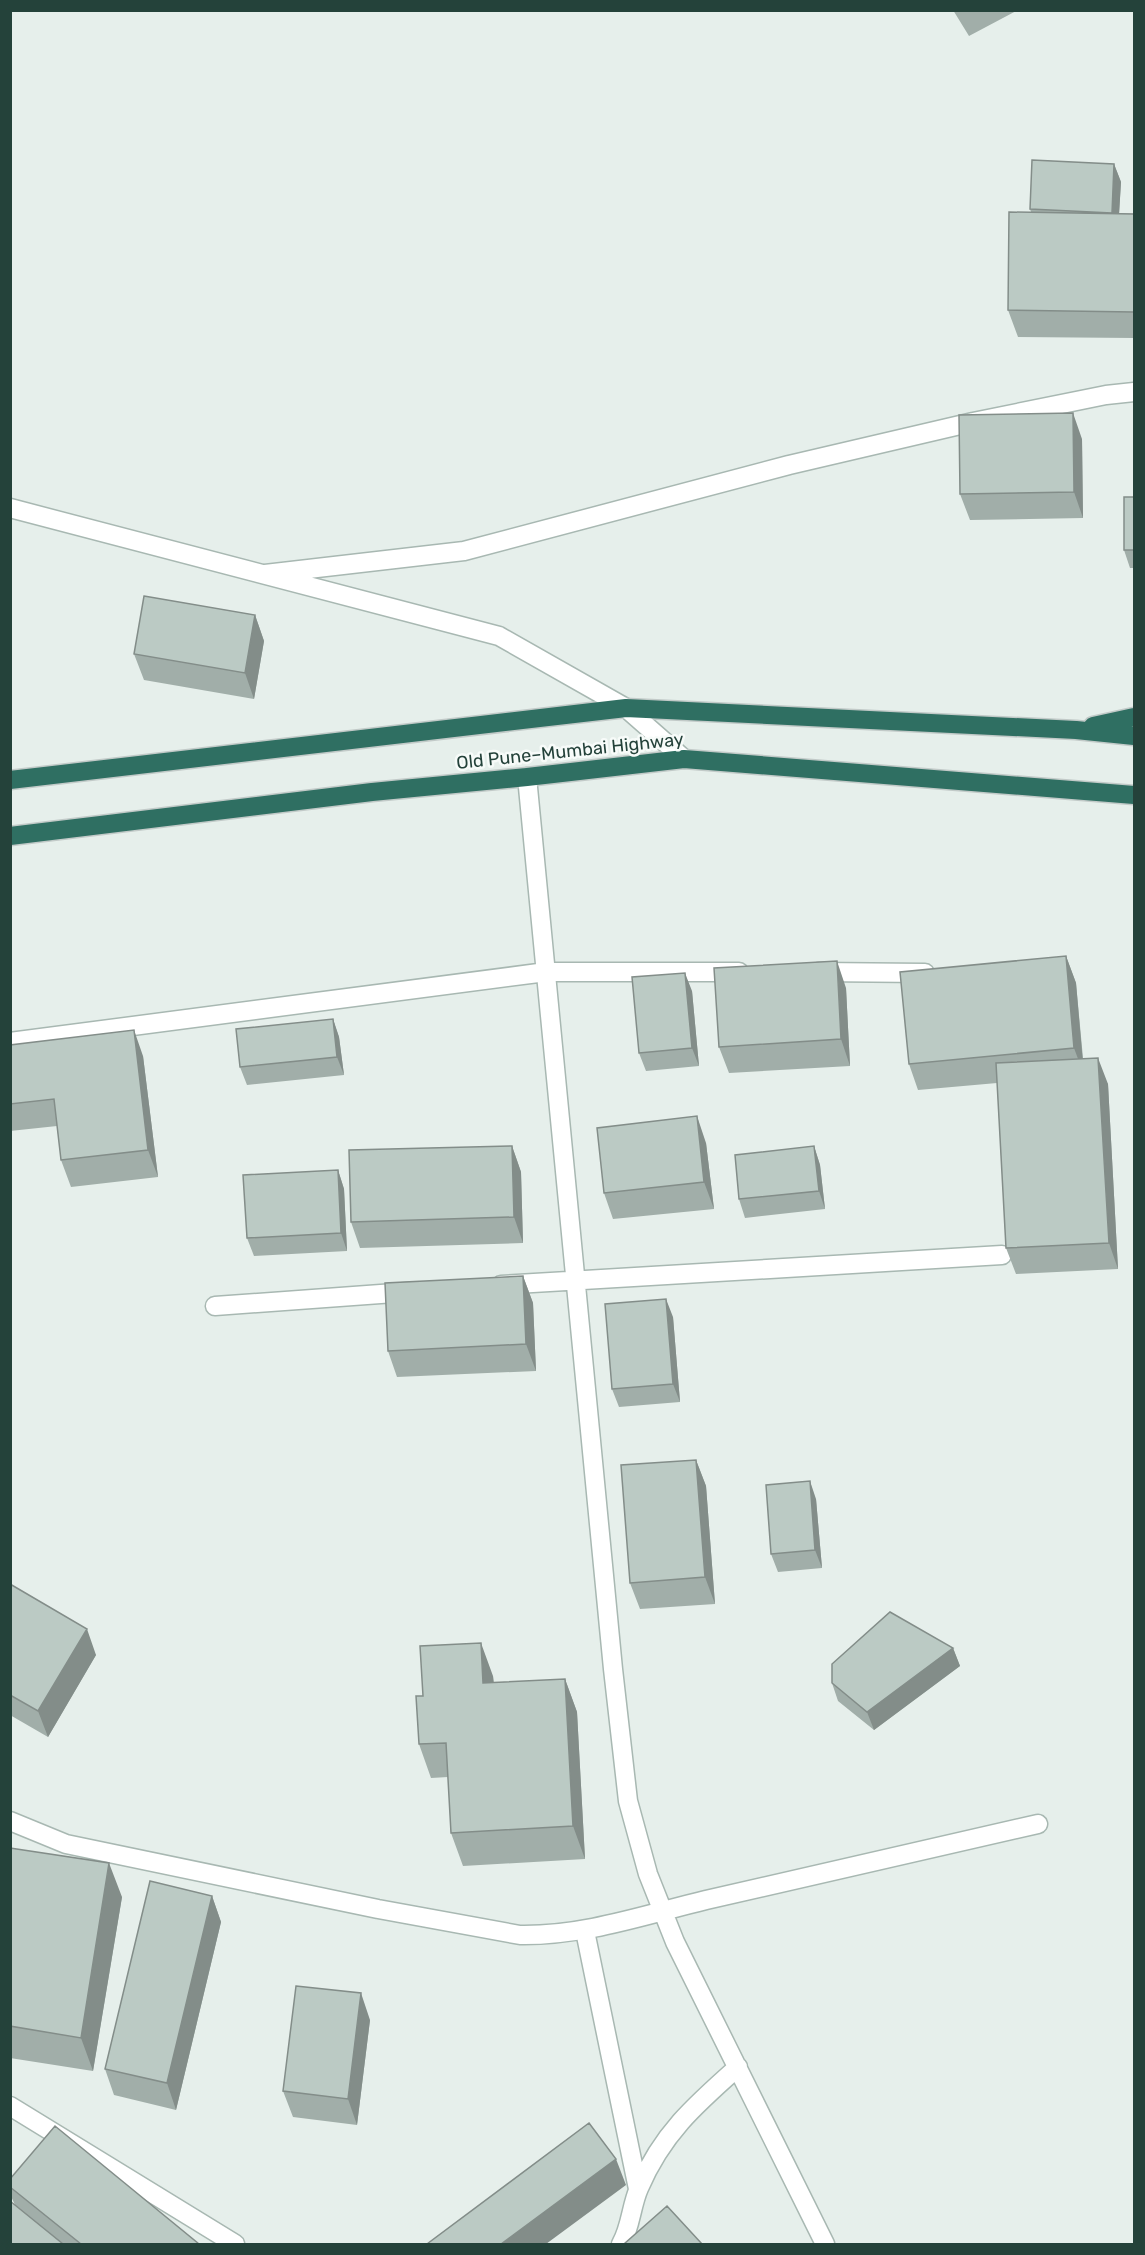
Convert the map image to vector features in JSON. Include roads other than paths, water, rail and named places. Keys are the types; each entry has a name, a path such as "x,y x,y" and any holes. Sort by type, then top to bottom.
{"highway":[{"name":"Old Pune–Mumbai Highway","path":"10,780 626,708 1076,730 1134,736"},
{"path":"1076,730 1134,717"},
{"name":"Old Pune–Mumbai Highway","path":"10,836 372,792 684,759 1134,795"}],"street":[{"path":"265,574 464,551 789,465 973,422 1106,395 1134,392"},
{"path":"10,508 499,636 626,708 684,759"},
{"path":"527,777 613,1669 628,1801 648,1874 675,1942 825,2244"},
{"path":"10,1042 546,972 759,972"},
{"path":"795,972 937,973"},
{"path":"482,1287 1002,1255"},
{"path":"215,1306 424,1291"},
{"path":"10,1821 66,1844 378,1909 520,1935 585,1931 1038,1824"},
{"path":"585,1931 639,2189"},
{"path":"621,2244 627,2234 639,2189 659,2149 681,2120 738,2067"},
{"path":"10,2106 235,2244"}]}
